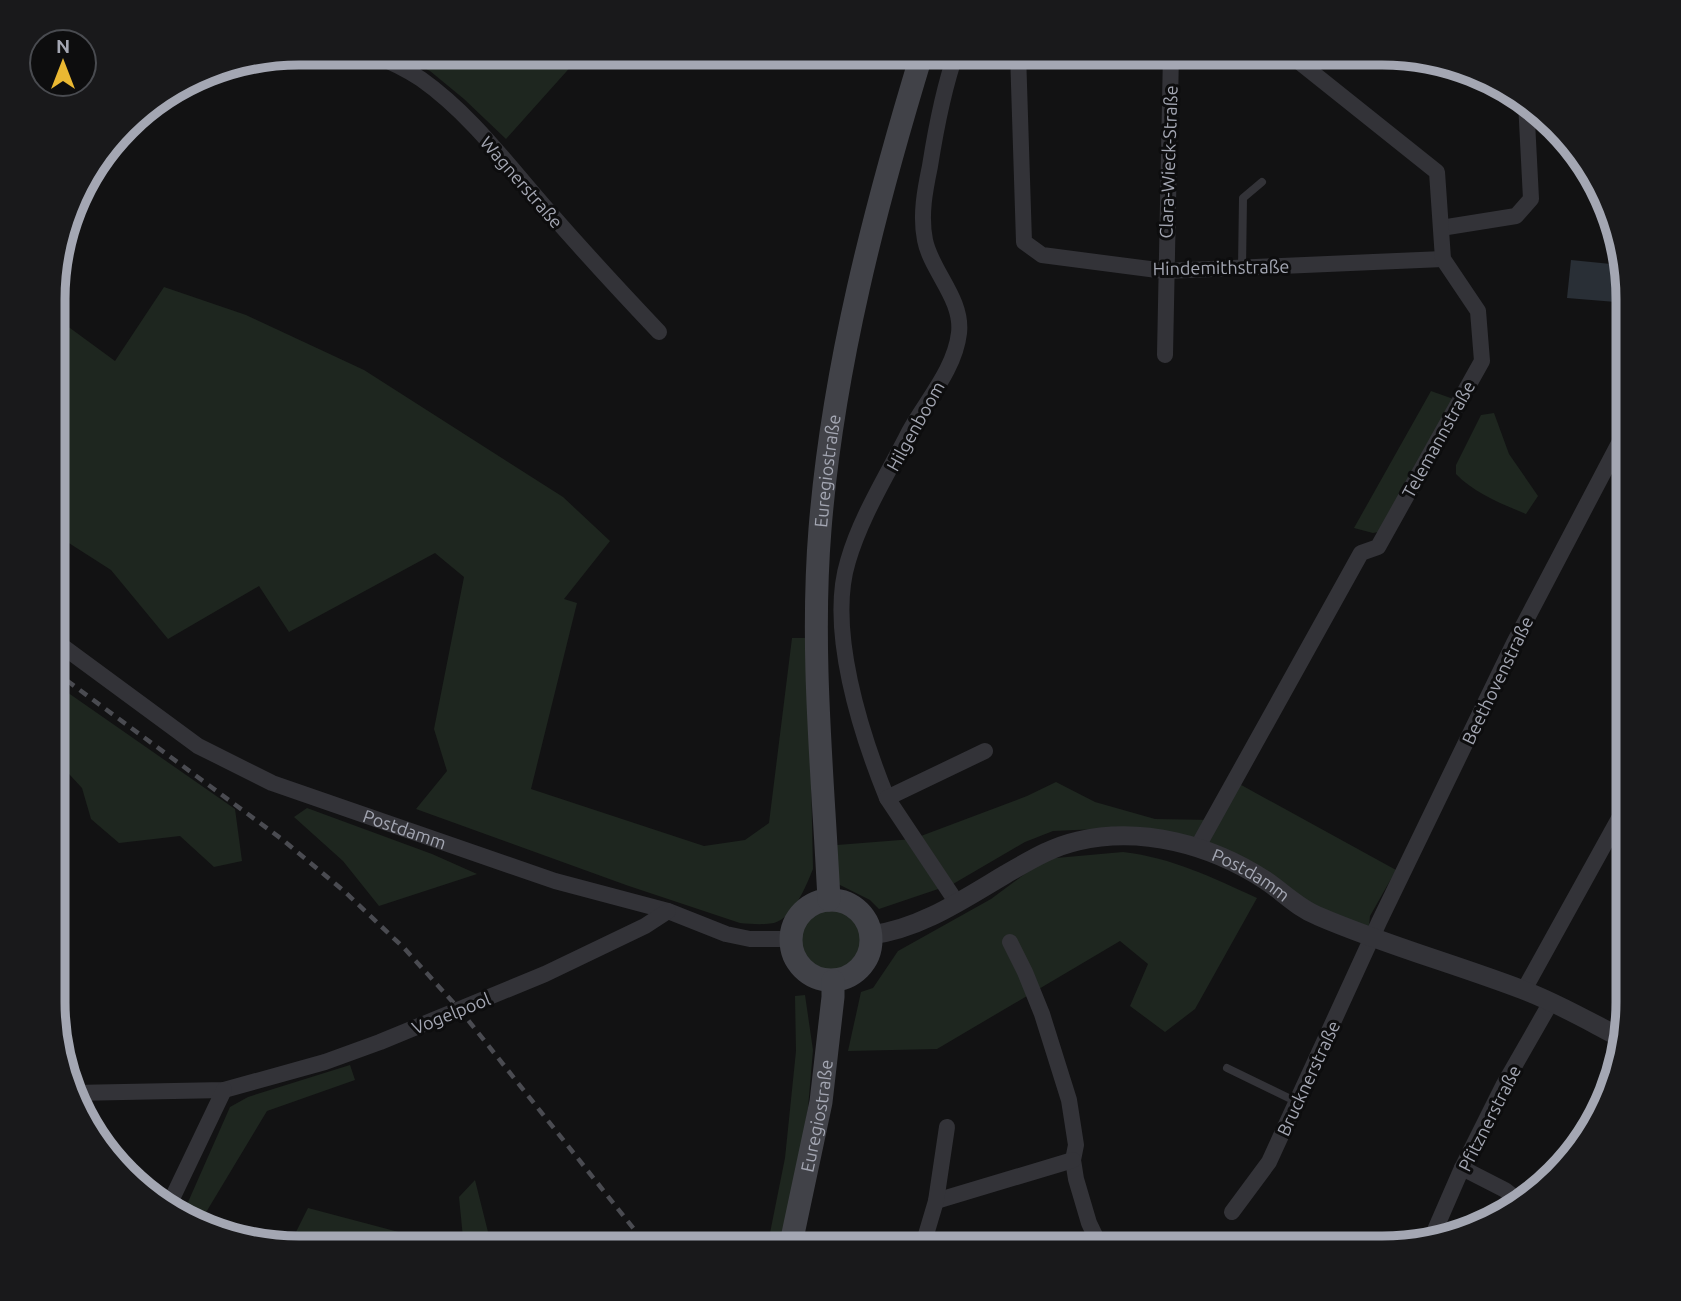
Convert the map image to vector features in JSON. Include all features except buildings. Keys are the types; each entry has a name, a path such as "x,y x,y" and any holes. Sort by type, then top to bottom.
{"main road":[{"name":"Euregiostraße","path":"829,900 818,646 817,581 821,516 831,427 861,278 899,127 918,65"},
{"path":"829,900 852,906 861,913 868,923 871,935 871,948 858,971 833,981 808,974 798,965 790,939 792,927 806,908 829,900"},
{"name":"Euregiostraße","path":"793,1236 821,1102 833,981"}],"street":[{"name":"Wagnerstraße","path":"395,65 411,73 448,102 484,137 597,267 659,332"},
{"name":"Hilgenboom","path":"953,65 940,109 922,217 925,242 956,309 960,326 959,337 944,374 915,422 863,522 846,564 844,642 849,679 866,747 887,798 957,903"},
{"name":"Hindemithstraße","path":"1018,65 1024,242 1042,255 1165,271 1443,259"},
{"name":"Clara-Wieck-Straße","path":"1165,355 1171,65"},
{"path":"1303,65 1437,172 1443,259"},
{"path":"1441,228 1516,216 1531,198 1527,116"},
{"name":"Telemannstraße","path":"1197,848 1361,553 1378,547 1482,361 1478,311 1443,259"},
{"name":"Beethovenstraße","path":"1373,937 1514,643 1616,449"},
{"name":"Postdamm","path":"65,648 198,746 272,783 555,881 668,911 726,934 750,939 790,939"},
{"path":"887,798 985,751"},
{"name":"Postdamm","path":"871,935 891,932 957,903 1043,852 1078,841 1119,836 1154,838 1197,848 1229,860 1265,880 1310,913 1524,990 1614,1034"},
{"path":"1524,990 1616,841"},
{"name":"Vogelpool","path":"83,1093 224,1090 325,1062 545,974 612,943 668,911"},
{"name":"Brucknerstraße","path":"1232,1212 1269,1162 1373,937"},
{"path":"1010,942 1042,1014 1069,1100 1076,1146 1073,1160 1089,1223 1095,1236"},
{"name":"Pfitznerstraße","path":"1435,1230 1503,1086 1551,1002"},
{"path":"172,1199 224,1090"},
{"path":"927,1236 936,1201 947,1127"},
{"path":"936,1201 1073,1160"},
{"path":"1462,1168 1513,1196"}],"lane":[{"path":"1312,72 1318,65"},
{"path":"1242,268 1243,198 1262,182"},
{"path":"1227,1068 1297,1102"}],"shaded area":[{"path":"418,65 572,65 506,139 430,71"},
{"path":"1571,260 1614,264 1616,302 1567,298"},
{"path":"164,287 246,315 364,370 563,497 610,541 564,599 577,603 531,789 704,846 745,840 769,823 792,638 808,638 813,869 793,908 774,923 740,923 416,809 447,771 434,729 464,577 435,553 289,632 259,586 168,639 111,570 65,541 65,324 115,361"},
{"path":"1431,391 1459,401 1388,530 1373,533 1354,528"},
{"path":"1494,413 1509,454 1538,496 1526,514 1480,492 1456,474 1456,465 1481,415"},
{"path":"65,691 235,809 242,861 214,867 180,836 119,843 91,819 82,788 65,770"},
{"path":"1234,781 1396,870 1370,916 1368,936 1197,848 1120,828 1053,831 1025,842 953,884 879,909 870,900 838,884 837,845 913,839 1027,796 1056,782 1095,802 1155,819 1213,820"},
{"path":"307,808 432,854 477,874 379,906 343,861 294,817"},
{"path":"1123,852 1175,864 1257,898 1195,1009 1165,1032 1130,1006 1148,964 1120,941 937,1049 848,1051 861,992 873,988 898,951 991,899 1045,859"},
{"path":"831,910 848,915 856,923 861,940 856,957 848,965 831,970 814,965 806,957 801,940 806,923 814,915"},
{"path":"805,995 813,1050 808,1108 785,1236 769,1236 785,1158 796,1051 795,996"},
{"path":"350,1065 355,1080 267,1111 204,1216 186,1207 230,1107 248,1097"},
{"path":"475,1180 489,1236 463,1236 459,1197"},
{"path":"308,1208 414,1236 294,1236"}],"railway":[{"path":"65,679 283,840 345,892 404,948 460,1010 639,1236"}]}
